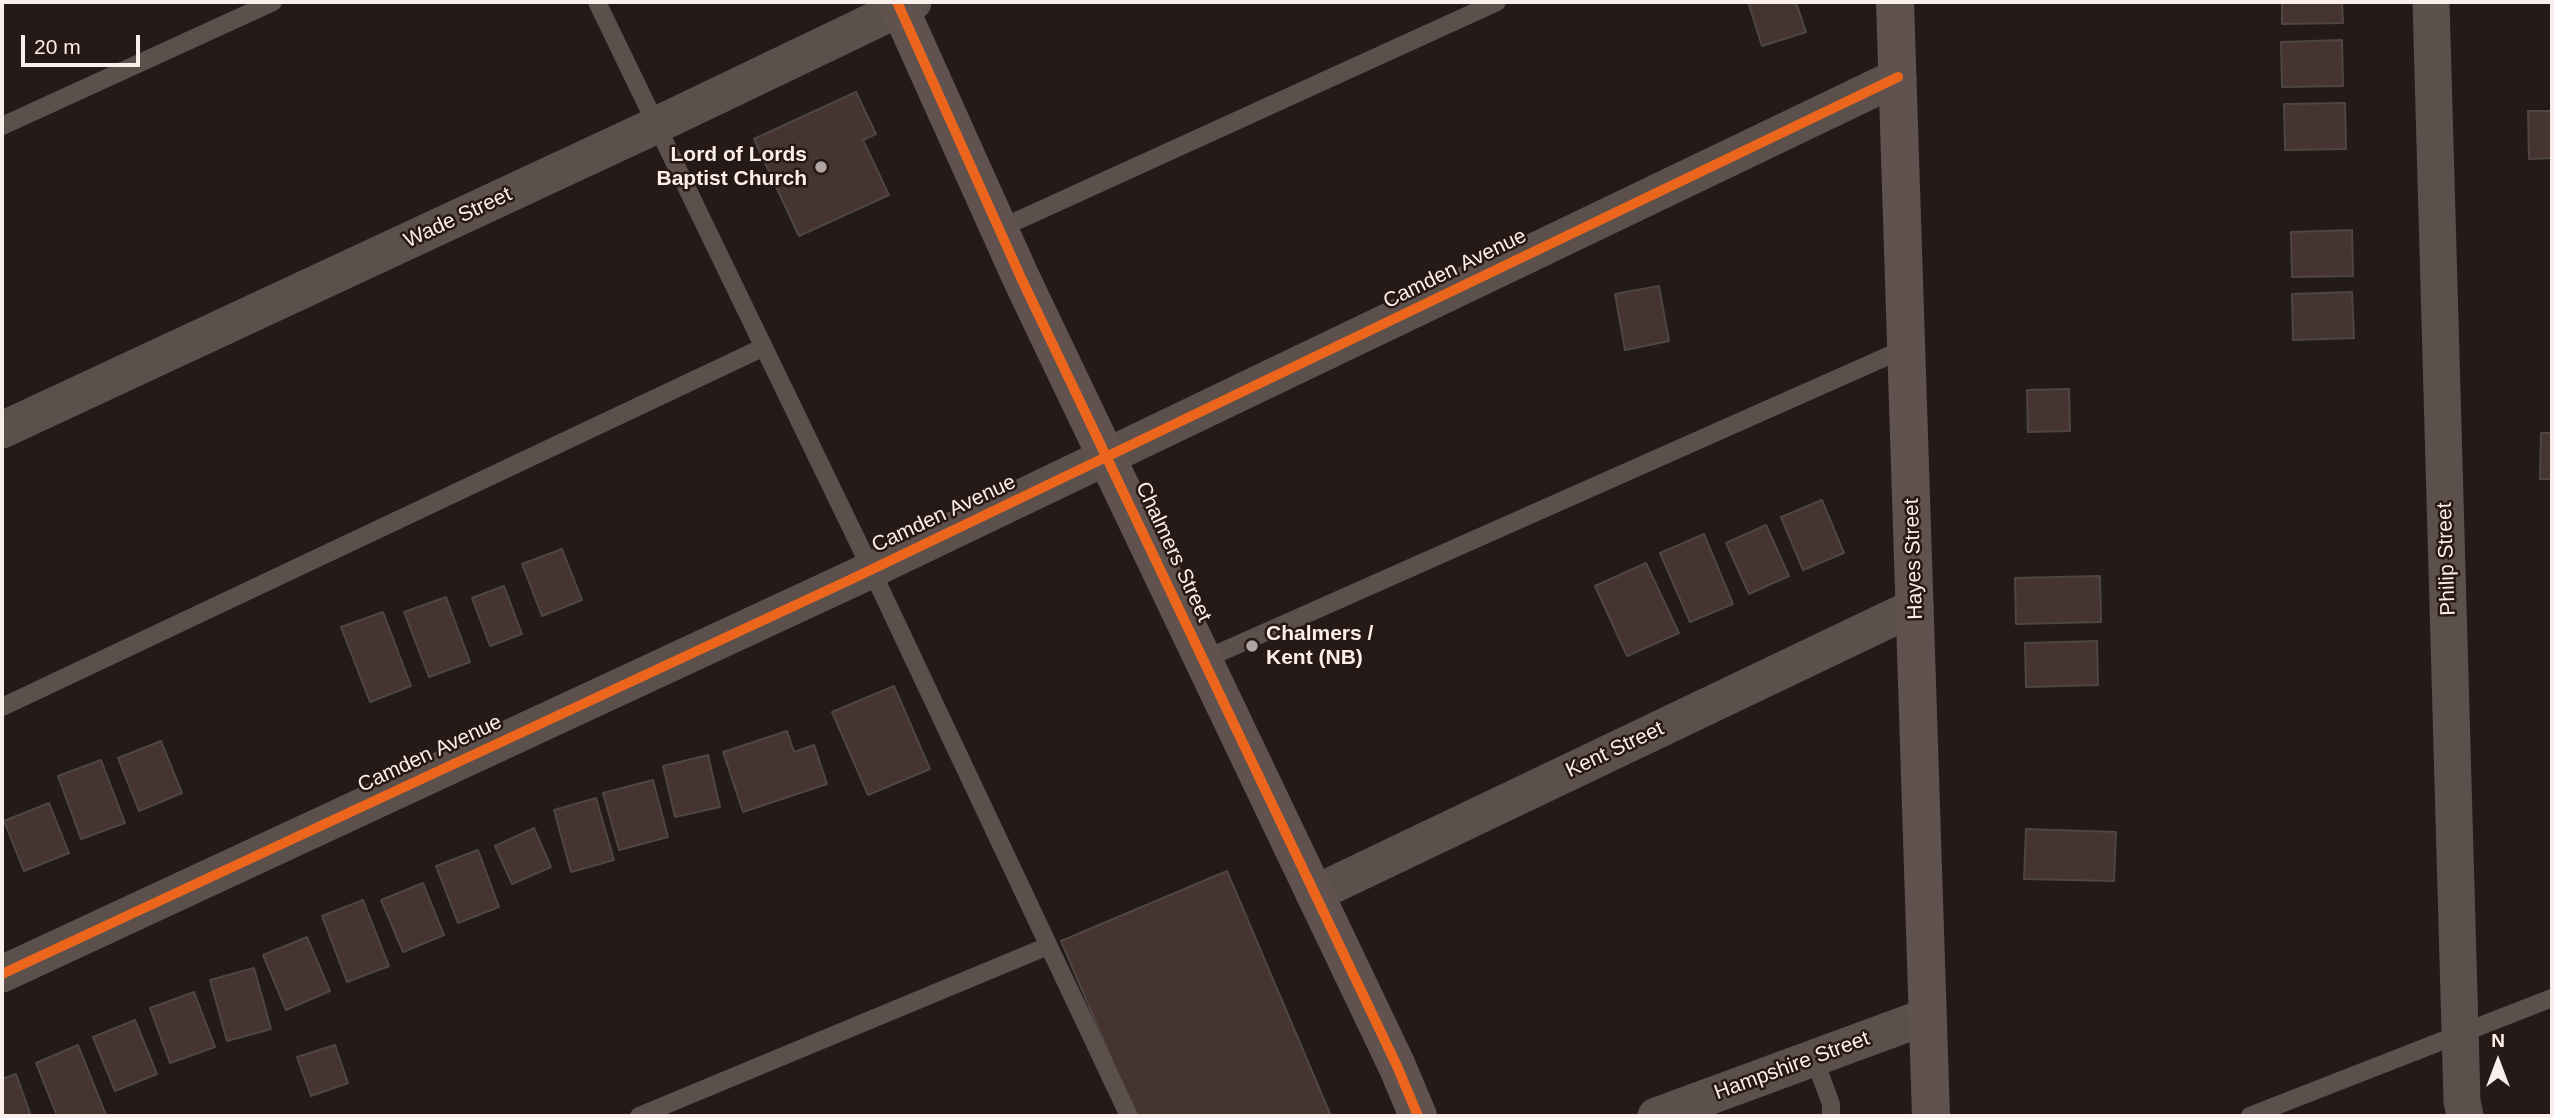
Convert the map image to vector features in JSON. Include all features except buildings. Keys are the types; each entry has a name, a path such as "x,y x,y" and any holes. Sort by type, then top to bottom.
{"street":[{"name":"Hayes Street","path":"1895,2 1931,1116"},
{"name":"Philip Street","path":"2431,2 2462,1101 2465,1116"},
{"name":"Wade Street","path":"2,430 657,125 903,4"},
{"name":"Chalmers Street","path":"903,4 999,229 1397,1066 1418,1116"},
{"name":"Camden Avenue","path":"2,974 1107,458 1898,78"},
{"name":"Kent Street","path":"1314,894 1915,607"},
{"name":"Hampshire Street","path":"1656,1116 1928,1016"}],"lane":[{"path":"2,126 273,2"},
{"path":"597,2 871,569 1129,1116"},
{"path":"999,229 1497,2"},
{"path":"2,707 764,347"},
{"path":"1203,660 1906,348"},
{"path":"639,1116 1048,946"},
{"path":"2250,1116 2552,998"},
{"path":"1814,1058 1831,1104 1831,1116"}],"cycle path":[{"path":"897,2 1022,280 1397,1066 1418,1116"},
{"path":"2,974 856,577 1898,77"}],"place":[{"name":"Lord of Lords Baptist Church","path":"821,167"},
{"name":"Chalmers / Kent (NB)","path":"1252,646"}]}
